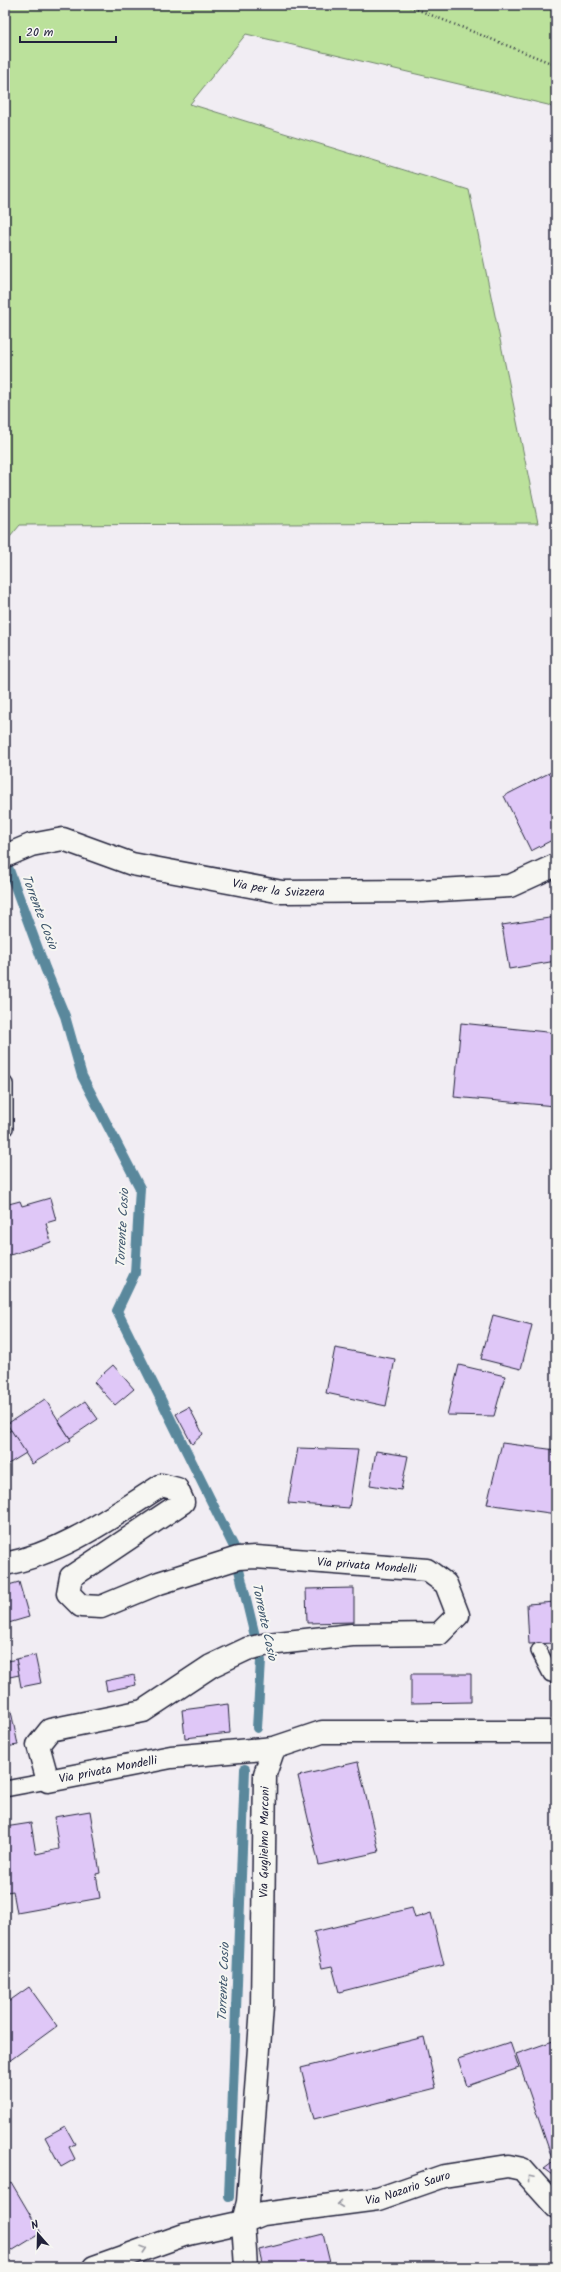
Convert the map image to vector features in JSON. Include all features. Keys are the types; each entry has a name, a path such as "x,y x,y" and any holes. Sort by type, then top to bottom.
{"street":[{"name":"Via per la Svizzera","path":"5,856 31,845 63,839 132,864 282,892 422,891 510,886 556,865"},
{"name":"Via privata Mondelli","path":"5,1564 17,1562 67,1544 162,1485 177,1489 183,1502 71,1577 68,1593 81,1606 101,1607 159,1583 238,1558 256,1557 427,1570 446,1584 458,1615 439,1634 352,1635 257,1647 211,1666 143,1712 50,1730 38,1745 48,1781 171,1757 274,1748"},
{"path":"274,1748 322,1732 556,1732"},
{"name":"Via Guglielmo Marconi","path":"246,2267 243,2222 248,2202 262,2006 265,1774 274,1748"},
{"name":"Via Nazario Sauro","path":"94,2267 184,2236 243,2222 263,2214 378,2199 444,2176 508,2166 522,2169 556,2207"}],"lane":[{"path":"5,1084 5,1128"},
{"path":"539,1651 551,1674 556,1675"},
{"path":"5,1789 48,1781"}],"path":[{"path":"406,5 556,65"}],"green space":[{"path":"5,5 556,5 556,110 548,105 246,34 190,104 469,190 538,523 20,525 5,543"}],"building":[{"path":"555,770 556,838 531,851 504,796"},
{"path":"556,917 556,961 509,969 502,925"},
{"path":"461,1023 556,1033 555,1106 454,1097"},
{"path":"50,1198 56,1220 46,1223 51,1242 7,1256 8,1259 5,1260 5,1205 20,1201 22,1206"},
{"path":"493,1315 532,1325 521,1369 481,1359"},
{"path":"335,1348 395,1359 386,1406 326,1393"},
{"path":"113,1365 134,1389 115,1405 94,1382"},
{"path":"459,1365 505,1376 494,1416 447,1415"},
{"path":"45,1399 71,1440 32,1464 7,1424"},
{"path":"85,1401 98,1419 70,1438 58,1420"},
{"path":"189,1407 203,1434 192,1444 176,1414"},
{"path":"11,1430 26,1453 5,1466 5,1434"},
{"path":"502,1443 556,1450 556,1514 487,1504"},
{"path":"298,1448 358,1450 349,1508 288,1503"},
{"path":"376,1451 408,1456 401,1490 370,1485"},
{"path":"19,1582 29,1617 5,1624 5,1586"},
{"path":"354,1588 354,1622 307,1623 306,1589"},
{"path":"556,1602 556,1643 529,1644 527,1604"},
{"path":"35,1655 41,1683 21,1687 16,1659"},
{"path":"16,1659 19,1675 5,1678 5,1662"},
{"path":"411,1674 471,1674 471,1702 411,1703"},
{"path":"134,1675 136,1685 107,1691 105,1681"},
{"path":"5,1692 7,1692 18,1745 5,1747"},
{"path":"228,1704 230,1733 185,1738 182,1710"},
{"path":"358,1762 379,1852 319,1865 298,1776"},
{"path":"90,1811 100,1873 96,1874 100,1898 17,1913 13,1891 7,1892 5,1882 5,1827 31,1823 36,1854 59,1849 54,1817"},
{"path":"412,1908 415,1918 431,1913 444,1965 339,1992 332,1966 322,1968 314,1932"},
{"path":"29,1987 57,2026 5,2064 5,2004"},
{"path":"424,2037 436,2088 314,2119 301,2068"},
{"path":"556,2040 556,2160 553,2161 516,2054"},
{"path":"510,2042 519,2068 467,2086 458,2059"},
{"path":"65,2126 75,2144 69,2147 75,2159 61,2167 45,2137"},
{"path":"556,2160 556,2178 544,2169"},
{"path":"11,2182 41,2233 5,2255 5,2185"},
{"path":"323,2234 331,2267 263,2267 259,2250"},
{"path":"447,2261 451,2267 436,2267"}],"waterway":[{"name":"Torrente Cosio","path":"5,859 45,968 65,1016 82,1076 140,1188 135,1273 117,1311 234,1547"},
{"name":"Torrente Cosio","path":"239,1570 261,1661 257,1728"},
{"name":"Torrente Cosio","path":"229,2197 245,1769"}]}
